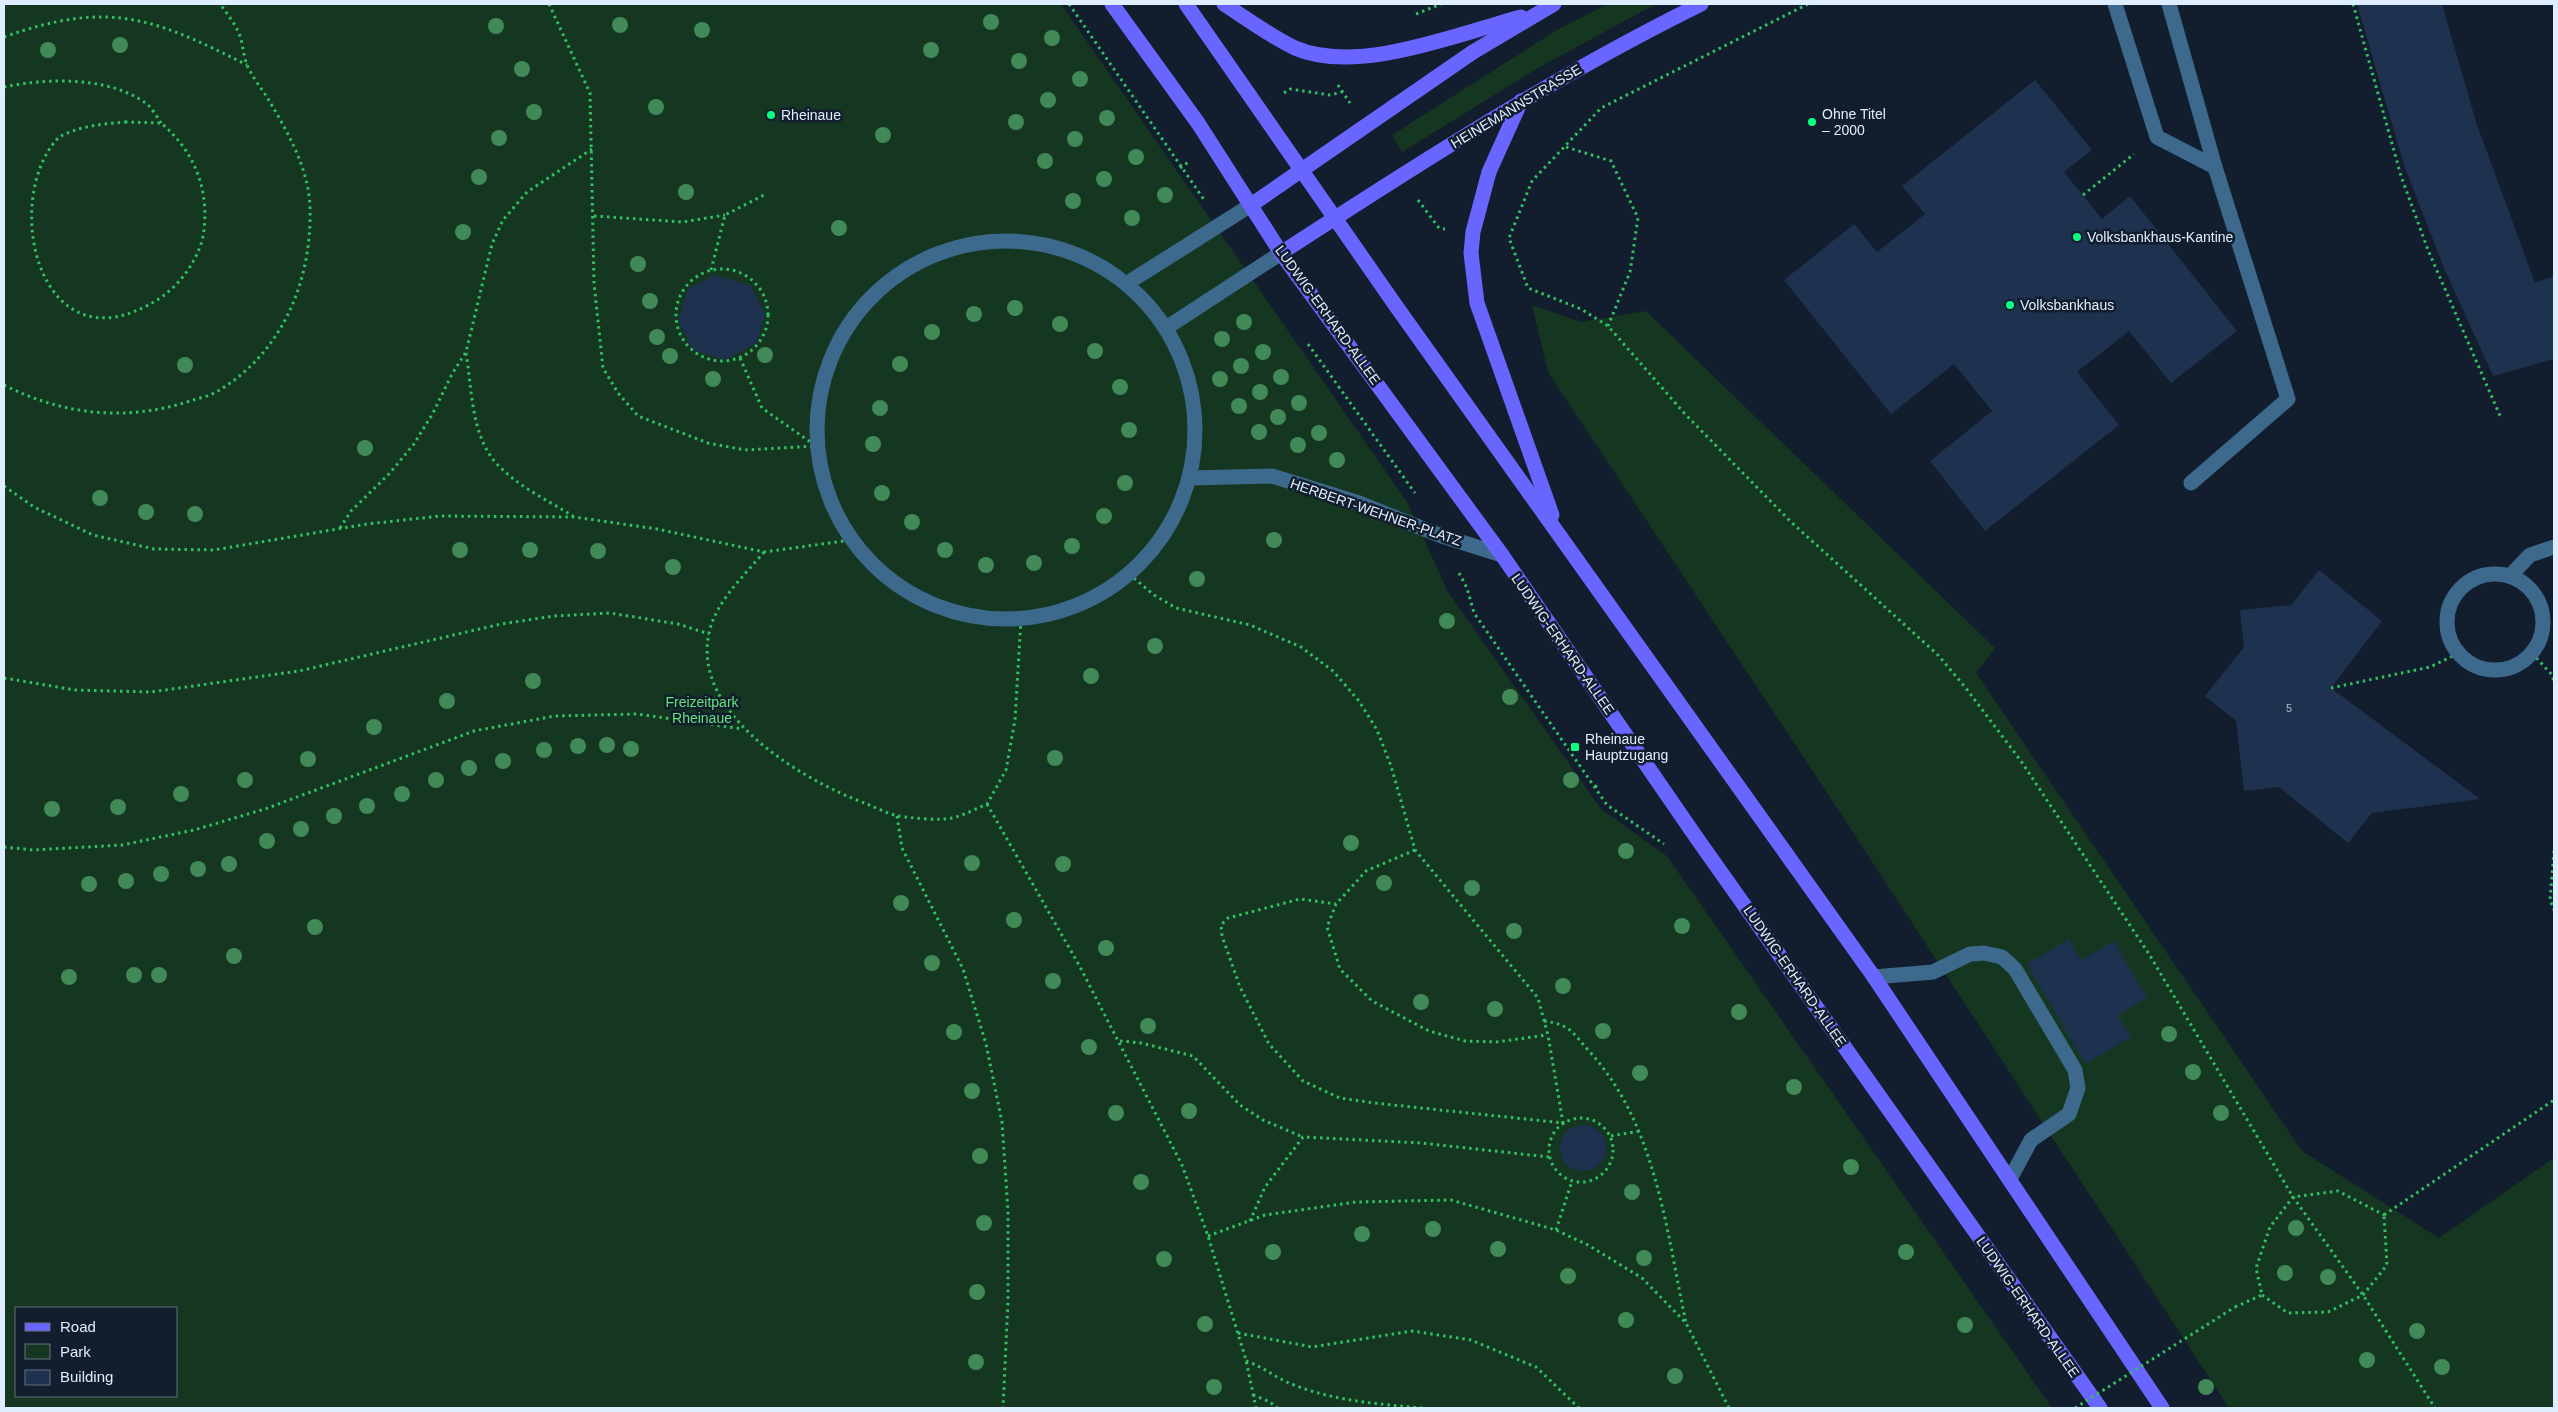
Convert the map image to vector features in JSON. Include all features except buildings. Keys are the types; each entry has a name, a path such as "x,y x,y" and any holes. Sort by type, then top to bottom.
{"main road":[{"name":"LUDWIG-ERHARD-ALLEE","path":"1112,4 1198,124 1281,252 1502,555 1696,837 2100,1408"},
{"path":"1186,4 1558,533 1874,977 2162,1408"},
{"path":"1224,4 1258,27 1296,48 1332,57 1376,56 1548,7"},
{"name":"HEINEMANNSTRASSE","path":"1281,252 1521,101 1645,32 1701,4"},
{"path":"1251,205 1473,52 1548,7"},
{"path":"1521,101 1489,172 1473,232 1472,253 1477,303 1558,533"}],"lane":[{"path":"2115,4 2157,137 2215,167"},
{"path":"2169,4 2215,167 2288,399 2191,483"},
{"path":"1126,284 1251,205"},
{"path":"983,242 1035,242 1084,257 1126,284 1166,328 1188,375 1196,426 1190,478 1167,530 1129,574 1096,597 1060,612 1021,618 972,617 926,601 885,576 852,540 834,511 823,480 817,446 817,413 823,380 834,349 858,307 887,282 932,255 983,242"},
{"path":"1166,328 1281,252"},
{"name":"HERBERT-WEHNER-PLATZ","path":"1190,478 1272,476 1359,503 1439,535 1502,555"},
{"path":"2510,576 2530,555 2554,547"},
{"path":"2494,574 2510,576 2524,583 2535,595 2542,608 2544,624 2540,640 2532,653 2519,664 2504,670 2487,669 2472,664 2459,653 2451,640 2447,625 2449,610 2455,596 2465,584 2479,577 2494,574"},
{"path":"1874,977 1933,972 1970,954 1984,953 2002,957 2015,969 2075,1070 2078,1088 2069,1114 2031,1140 2010,1179"}],"path":[{"path":"4,385 26,396 73,410 120,414 176,406 217,392 252,364 282,328 302,282 309,247 310,207 304,172 288,132 247,65 234,22 220,4"},
{"path":"549,4 590,93 593,149 594,283 603,368 618,393 638,416 708,443 746,450 817,446"},
{"path":"1069,4 1208,205"},
{"path":"1808,4 1601,108 1532,181 1509,238 1528,288 1581,309 1608,326 1685,414 1783,514 1938,655 1964,687 2021,761 2149,954 2292,1197 2363,1295 2435,1408"},
{"path":"2354,4 2401,176 2428,250 2501,418"},
{"path":"4,37 42,22 93,14 127,16 158,23 194,38 247,65"},
{"path":"4,87 30,82 74,81 95,84 115,90 148,104 161,123 185,147 200,177 203,193 204,228 197,252 190,265 171,290 146,307 124,315 101,318 71,312"},
{"path":"1279,97 1290,89 1330,95 1342,92"},
{"path":"48,144 60,136 90,126 125,122 161,123"},
{"path":"2083,195 2157,137"},
{"path":"1566,147 1610,161 1638,218 1630,272 1608,326"},
{"path":"340,528 351,511 389,474 414,444 433,414 452,374 466,352 492,244 503,220 527,192 593,149"},
{"path":"594,216 683,222 725,215 764,196"},
{"path":"1416,197 1439,228 1443,229"},
{"path":"711,270 725,215"},
{"path":"711,270 730,270 748,276 764,295 769,319 766,332 760,343 751,352 726,362 710,361 696,354 685,343 677,330 675,315 678,300 686,286 697,276 711,270"},
{"path":"1304,338 1417,496"},
{"path":"466,352 480,435 495,462 519,483 574,517"},
{"path":"740,358 762,408 817,446"},
{"path":"4,486 34,507 93,535 154,549 214,550 340,528 440,516 574,517 657,529 764,552 852,540"},
{"path":"764,552 721,606 709,634 709,663 717,689 744,729 773,755 840,794 897,816 951,818 987,804 1006,770 1015,720 1021,618"},
{"path":"1129,574 1146,590 1176,608 1250,625 1277,635 1301,647 1333,671 1359,701 1376,730 1391,766 1415,850 1538,998 1548,1035 1564,1123"},
{"path":"1470,599 1474,614 1594,787 1600,783"},
{"path":"4,678 75,690 151,692 299,671 501,624 554,616 610,613 678,624 709,634"},
{"path":"2331,688 2430,666 2459,653"},
{"path":"2532,653 2552,675 2554,682"},
{"path":"1533,698 1539,694"},
{"path":"4,847 33,850 122,846 194,830 275,805 474,731 555,716 637,714 744,729"},
{"path":"987,804 1119,1041 1182,1165 1208,1236 1238,1333 1256,1408"},
{"path":"897,816 902,848 963,969 986,1044 1002,1122 1008,1211 1008,1302 1003,1408"},
{"path":"1415,850 1366,871 1336,904 1327,927 1340,969 1372,1001 1428,1031 1465,1040 1496,1042 1548,1035"},
{"path":"2554,851 2550,900 2554,910"},
{"path":"1336,904 1300,898 1228,918 1221,925 1222,936 1240,987 1269,1044 1303,1081 1340,1098 1374,1104 1564,1123"},
{"path":"1544,1020 1564,1024 1608,1072 1631,1111 1640,1131 1660,1200 1686,1323 1729,1408"},
{"path":"1119,1041 1141,1043 1193,1056 1240,1105 1263,1120 1303,1137 1421,1143 1549,1158"},
{"path":"2384,1215 2554,1100"},
{"path":"1584,1117 1595,1120 1604,1127 1611,1136 1614,1149 1610,1164 1604,1174 1584,1183 1564,1178 1556,1170 1549,1158 1549,1147 1552,1134 1564,1123 1569,1119 1584,1117"},
{"path":"1611,1136 1640,1131"},
{"path":"1250,1220 1265,1187 1303,1137"},
{"path":"1556,1230 1572,1181"},
{"path":"2338,1191 2384,1215 2386,1265 2363,1295 2328,1312 2288,1313 2262,1295 2256,1268 2270,1227 2292,1197 2338,1191"},
{"path":"1208,1236 1265,1215 1356,1202 1450,1200 1556,1230 1588,1245 1642,1278 1686,1323"},
{"path":"2075,1408 2235,1307 2262,1295"},
{"path":"1238,1333 1312,1346 1412,1331 1471,1340 1536,1367 1579,1408"},
{"path":"1246,1360 1261,1366 1291,1384 1326,1396 1422,1408"},
{"path":"1253,1395 1270,1402 1277,1408"}],"green space":[{"name":"Freizeitpark Rheinaue","path":"4,4 1061,4 1407,502 1448,592 1601,809 1667,856 2052,1408 4,1408"},
{"path":"1608,4 1656,4 1538,68 1402,152 1392,135 1557,30"},
{"path":"1532,305 1581,322 1646,311 1995,648 1976,673 2302,1151 2439,1238 2554,1158 2554,1408 2229,1408 1822,785 1548,372"}],"place":[{"name":"Rheinaue","path":"771,115"},
{"name":"Ohne Titel – 2000","path":"1812,122"},
{"name":"Volksbankhaus-Kantine","path":"2077,237"},
{"name":"Volksbankhaus","path":"2010,305"},
{"name":"Rheinaue Hauptzugang","path":"1575,747"}]}
